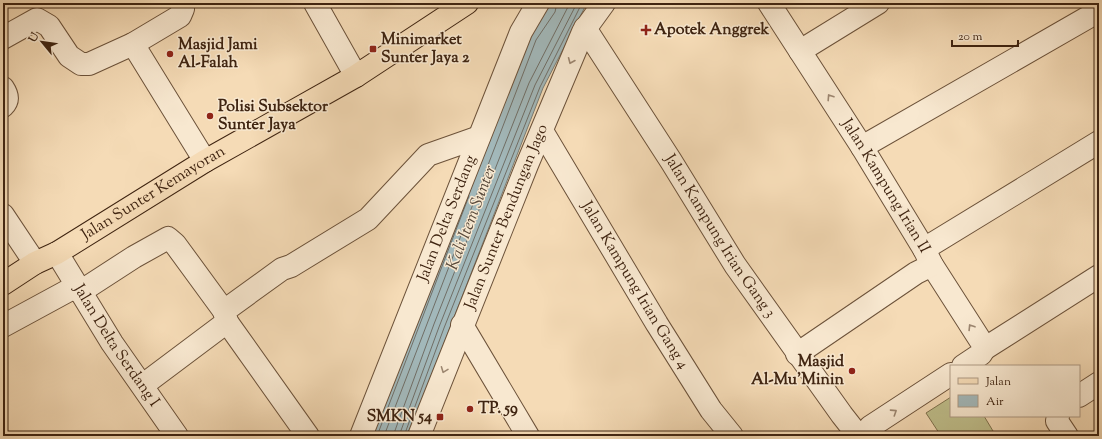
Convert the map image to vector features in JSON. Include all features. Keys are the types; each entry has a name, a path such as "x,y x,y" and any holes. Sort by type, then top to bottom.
{"main road":[{"name":"Jalan Sunter Kemayoran","path":"3,284 35,263 57,253 205,162 356,76 461,4"}],"street":[{"path":"3,38 37,19 49,26 69,56 81,64 89,64 133,44 180,16 183,12 181,3"},
{"path":"315,3 356,76"},
{"name":"Jalan Delta Serdang","path":"361,436 521,32 538,3"},
{"name":"Jalan Sunter Bendungan Jago","path":"419,436 460,328 585,28 604,3"},
{"name":"Jalan Kampung Irian II","path":"769,3 862,146 984,349"},
{"path":"800,51 878,3"},
{"path":"862,146 1099,11"},
{"name":"Jalan Kampung Irian Gang 3","path":"585,28 671,161 735,265 797,354 842,415 853,429 864,436"},
{"path":"133,44 205,162"},
{"path":"3,88 7,95 7,100 3,106"},
{"name":"Jalan Kampung Irian Gang 4","path":"542,131 656,324 711,410 732,436"},
{"path":"143,385 282,269 291,266 368,219 428,155 479,137"},
{"path":"797,354 916,273 928,257 1099,142"},
{"path":"3,215 35,263"},
{"path":"3,326 73,288 80,292 134,257 168,238 171,239 308,436"},
{"name":"Jalan Delta Serdang I","path":"57,253 112,343 143,385 177,436"},
{"path":"964,365 980,354 984,349 1099,276"},
{"path":"460,328 528,436"},
{"path":"864,436 870,427 950,375"},
{"path":"1080,395 1099,383"},
{"path":"1058,417 1057,421 1067,436"}],"green space":[{"path":"950,398 950,417 985,417 996,436 941,436 926,413"}],"water":[{"name":"Kali Item Sunter","path":"543,3 587,3 543,88 408,436 368,436"}],"place":[{"name":"Apotek Anggrek","path":"646,30"},
{"name":"Minimarket Sunter Jaya 2","path":"373,49"},
{"name":"Masjid Jami Al-Falah","path":"170,54"},
{"name":"Polisi Subsektor Sunter Jaya","path":"210,116"},
{"name":"Masjid Al-Mu'Minin","path":"852,371"},
{"name":"TP. 59","path":"470,409"},
{"name":"SMKN 54","path":"440,417"}]}
